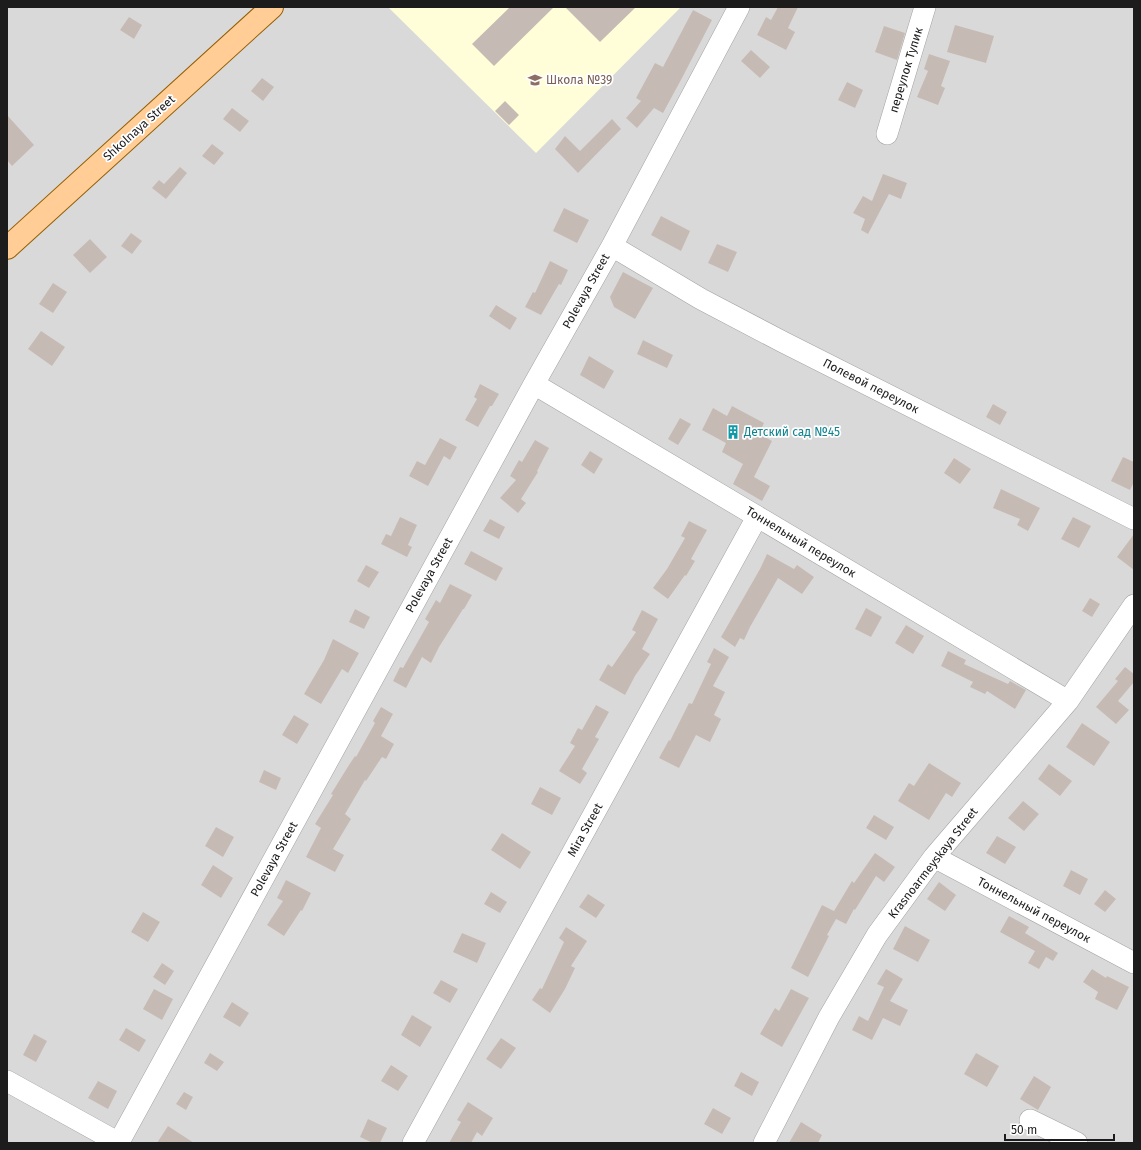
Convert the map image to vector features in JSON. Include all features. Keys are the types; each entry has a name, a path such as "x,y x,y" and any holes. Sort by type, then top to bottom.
{"main road":[{"name":"Shkolnaya Street","path":"7,248 272,7"}],"street":[{"name":"Polevaya Street","path":"119,1143 534,384 612,246 739,7"},
{"name":"переулок Тупик","path":"887,134 925,7"},
{"name":"Полевой переулок","path":"612,246 714,306 1134,519"},
{"name":"Тоннельный переулок","path":"534,384 1068,701"},
{"name":"Mira Street","path":"413,1143 758,517"},
{"name":"Krasnoarmeyskaya Street","path":"764,1143 829,1017 877,935 934,857 1068,701 1134,605"},
{"name":"Тоннельный переулок","path":"934,857 1134,963"},
{"path":"7,1081 119,1143"},
{"path":"1030,1120 1077,1143"}],"shaded area":[{"path":"7,7 1134,7 1134,1143 7,1143"},
{"name":"Школа №39","path":"388,7 681,7 536,153"}],"building":[{"path":"510,7 554,7 494,66 472,44"},
{"path":"565,7 636,7 600,42"},
{"path":"778,7 798,7 788,28 795,32 786,50 757,35 766,17 771,20"},
{"path":"693,10 712,20 663,113 654,108 637,128 626,118 641,101 636,98 655,63 663,67"},
{"path":"129,17 142,25 134,39 120,30"},
{"path":"955,25 994,36 986,63 947,52"},
{"path":"884,26 905,33 897,60 875,52"},
{"path":"751,50 770,67 760,78 741,61"},
{"path":"929,54 950,61 941,86 945,88 938,105 917,97 928,71 924,69"},
{"path":"262,78 274,87 263,101 251,91"},
{"path":"847,82 863,90 855,108 838,100"},
{"path":"505,101 519,115 509,125 495,111"},
{"path":"232,108 249,121 240,132 223,119"},
{"path":"7,115 34,145 12,166 7,160"},
{"path":"612,119 621,129 578,173 555,149 565,136 580,151"},
{"path":"212,144 224,153 214,165 202,156"},
{"path":"180,167 187,173 166,199 152,188 159,180 164,184"},
{"path":"883,174 907,183 901,199 889,194 868,234 861,230 865,219 853,213 863,196 872,201"},
{"path":"564,208 589,220 577,243 553,231"},
{"path":"661,216 690,231 681,251 651,235"},
{"path":"131,233 142,241 132,254 121,246"},
{"path":"90,239 107,257 90,273 73,255"},
{"path":"717,244 737,252 728,272 708,263"},
{"path":"550,261 568,270 561,285 559,284 541,315 525,307 533,292 535,293"},
{"path":"623,272 653,288 635,319 614,307 610,297"},
{"path":"53,283 67,292 53,313 39,304"},
{"path":"496,305 517,318 510,330 489,316"},
{"path":"41,331 65,347 52,366 28,349"},
{"path":"643,340 673,355 667,368 637,354"},
{"path":"589,356 614,371 604,389 580,375"},
{"path":"480,384 499,394 478,427 465,420 477,399 474,397"},
{"path":"993,404 1007,412 1000,425 986,417"},
{"name":"Детский сад №45","path":"732,406 764,423 759,434 772,441 754,477 770,486 762,501 733,484 743,464 722,452 726,443 702,430 713,408 727,416"},
{"path":"680,418 691,424 678,445 668,439"},
{"path":"440,438 457,447 450,460 444,456 428,486 409,476 417,461 425,465"},
{"path":"535,440 549,448 537,471 538,472 521,499 526,503 518,513 500,498 516,480 510,476 519,460 522,462"},
{"path":"590,451 603,459 594,474 581,465"},
{"path":"1123,457 1134,462 1134,482 1130,490 1111,481"},
{"path":"954,458 971,469 960,484 944,473"},
{"path":"1001,489 1040,508 1028,531 1017,525 1020,519 993,508"},
{"path":"400,517 417,525 408,545 412,547 407,557 381,544 386,534 391,536"},
{"path":"1073,517 1091,526 1079,548 1061,539"},
{"path":"490,519 505,527 499,539 483,531"},
{"path":"689,521 707,530 691,559 695,561 686,576 685,575 668,599 653,588 667,569 685,538 681,536"},
{"path":"1134,534 1134,570 1117,557"},
{"path":"471,551 503,568 496,581 464,564"},
{"path":"767,554 794,569 797,565 814,577 802,594 778,578 744,640 740,638 735,647 721,637"},
{"path":"366,565 379,572 369,588 357,581"},
{"path":"450,584 472,595 439,647 431,663 422,657 406,688 393,681 400,667 403,668 429,622 425,619 436,600 440,603"},
{"path":"1090,598 1100,604 1092,617 1082,611"},
{"path":"866,608 882,617 871,637 855,629"},
{"path":"355,609 370,617 364,629 349,622"},
{"path":"642,610 658,619 642,649 650,654 635,676 625,695 599,680 608,664 612,667 636,632 632,630"},
{"path":"906,625 924,636 913,654 895,643"},
{"path":"333,639 359,653 348,673 342,669 321,704 304,694 324,660"},
{"path":"714,648 729,657 713,686 725,692 714,715 721,719 710,742 696,735 679,768 659,758 669,740 670,741 689,703 692,704 711,664 707,662"},
{"path":"948,651 966,660 964,664 1008,684 1010,681 1026,690 1015,709 987,691 985,694 970,687 973,682 941,666"},
{"path":"1125,667 1134,674 1134,682 1118,701 1129,710 1116,724 1096,707 1118,681 1115,679"},
{"path":"596,705 609,712 595,737 599,739 582,769 587,773 580,784 559,771 575,746 570,743 578,728 582,730"},
{"path":"381,707 393,714 381,736 394,744 386,759 382,757 366,781 365,780 345,814 351,819 333,849 344,855 335,872 306,857 321,828 315,824 333,795 331,794 355,756 356,757 375,723 373,721"},
{"path":"294,715 309,724 297,744 282,735"},
{"path":"1082,723 1110,742 1094,766 1066,747"},
{"path":"929,763 961,783 952,797 946,793 929,820 898,801 909,783 914,786"},
{"path":"1049,764 1072,781 1060,796 1038,779"},
{"path":"264,770 281,778 276,790 259,782"},
{"path":"540,787 561,798 552,815 531,804"},
{"path":"1023,801 1039,814 1024,831 1008,818"},
{"path":"874,815 894,827 886,840 866,828"},
{"path":"216,827 234,837 223,857 205,846"},
{"path":"502,833 531,852 520,869 491,850"},
{"path":"997,836 1016,847 1005,864 986,853"},
{"path":"875,853 895,867 884,882 876,876 846,924 836,919 808,977 791,968 822,905 834,911 852,881 854,883"},
{"path":"213,865 233,878 221,898 201,885"},
{"path":"1071,870 1088,879 1080,895 1063,886"},
{"path":"286,880 311,893 302,911 301,910 284,936 267,925 283,901 277,898"},
{"path":"939,882 956,895 945,911 927,899"},
{"path":"1105,890 1116,899 1105,912 1094,904"},
{"path":"491,892 507,902 500,913 484,904"},
{"path":"588,894 605,905 596,918 579,907"},
{"path":"143,912 160,922 148,942 131,932"},
{"path":"1009,916 1029,927 1025,933 1058,953 1053,961 1046,957 1039,969 1028,963 1035,951 1000,932"},
{"path":"905,926 930,940 918,962 893,949"},
{"path":"566,927 587,941 571,966 575,968 565,989 550,1013 532,1000 540,988 542,989 564,942 559,938"},
{"path":"462,933 486,943 477,963 453,952"},
{"path":"162,963 174,971 165,985 153,977"},
{"path":"886,969 903,979 890,1001 908,1010 900,1026 883,1018 872,1040 852,1030 859,1016 868,1021 884,987 877,984"},
{"path":"1092,969 1106,978 1107,976 1129,987 1117,1010 1095,999 1098,992 1083,982"},
{"path":"441,980 458,989 450,1003 433,993"},
{"path":"154,989 173,999 162,1020 143,1009"},
{"path":"791,989 809,998 782,1047 760,1034 775,1008 779,1011"},
{"path":"232,1002 249,1013 240,1027 223,1017"},
{"path":"412,1015 432,1027 420,1047 401,1035"},
{"path":"126,1028 146,1040 139,1052 119,1040"},
{"path":"34,1034 47,1041 36,1062 23,1055"},
{"path":"501,1038 516,1048 501,1069 486,1059"},
{"path":"210,1053 224,1062 217,1071 204,1063"},
{"path":"976,1053 999,1066 987,1087 964,1074"},
{"path":"391,1065 408,1076 398,1091 381,1081"},
{"path":"741,1072 759,1082 752,1096 734,1086"},
{"path":"1034,1076 1051,1087 1038,1110 1020,1099"},
{"path":"98,1081 117,1091 108,1109 88,1098"},
{"path":"184,1092 193,1097 186,1110 176,1104"},
{"path":"468,1102 493,1118 482,1136 477,1132 471,1143 449,1143 461,1122 457,1120"},
{"path":"713,1108 731,1118 722,1134 704,1124"},
{"path":"368,1119 387,1128 380,1143 373,1143 360,1137"},
{"path":"801,1122 822,1135 818,1143 789,1143"},
{"path":"168,1126 194,1143 157,1143"}],"place":[{"name":"Школа №39","path":"535,80"},
{"name":"Детский сад №45","path":"733,432"}]}
